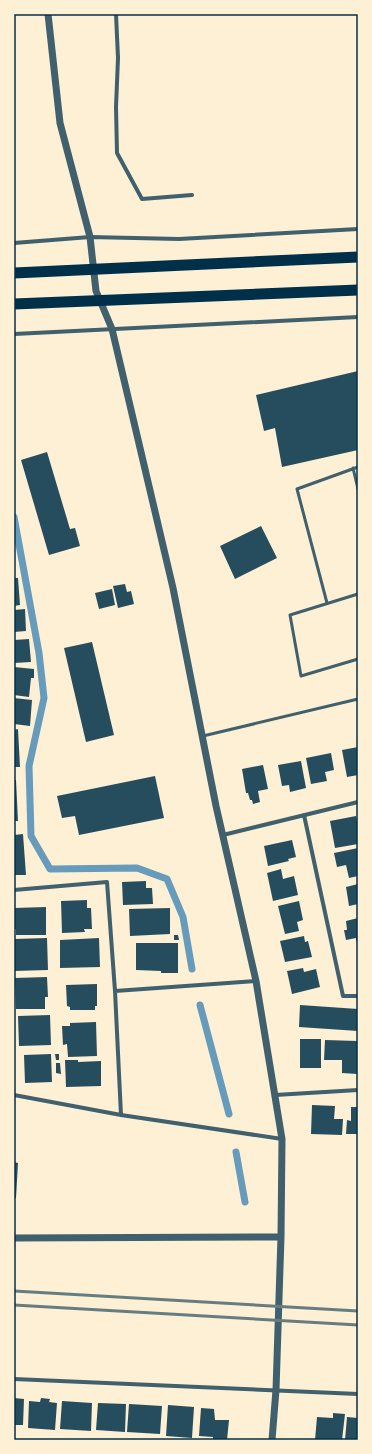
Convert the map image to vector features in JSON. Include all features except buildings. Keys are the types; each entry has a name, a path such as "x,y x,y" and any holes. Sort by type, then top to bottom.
{"highway":[{"path":"14,273 358,257"},
{"path":"14,304 358,290"}],"street":[{"path":"48,14 60,123 90,237 96,291 112,329 173,588 222,835 256,981 282,1139 282,1236 276,1390 272,1440"},
{"path":"116,14 118,58 116,107 117,154 142,199 192,196"},
{"path":"14,243 90,237 178,238 358,229"},
{"path":"14,334 358,317"},
{"path":"222,835 358,802"},
{"path":"304,815 343,996 358,996"},
{"path":"14,890 107,882 115,991 121,1115"},
{"path":"115,991 256,981"},
{"path":"275,1095 358,1090"},
{"path":"14,1095 121,1115 282,1139"},
{"path":"14,1238 282,1236"},
{"path":"14,1379 358,1394"}],"lane":[{"path":"326,603 297,489 358,466"},
{"path":"353,468 358,489"},
{"path":"358,594 290,615 301,676 358,659"},
{"path":"203,736 358,699"}],"waterway":[{"path":"14,517 39,653 44,698 29,766 31,836 50,869 137,868 167,879 183,917 192,969"},
{"path":"200,1005 229,1114"},
{"path":"236,1152 245,1202"}],"railway":[{"path":"14,1291 358,1311"},
{"path":"14,1305 358,1325"}]}
